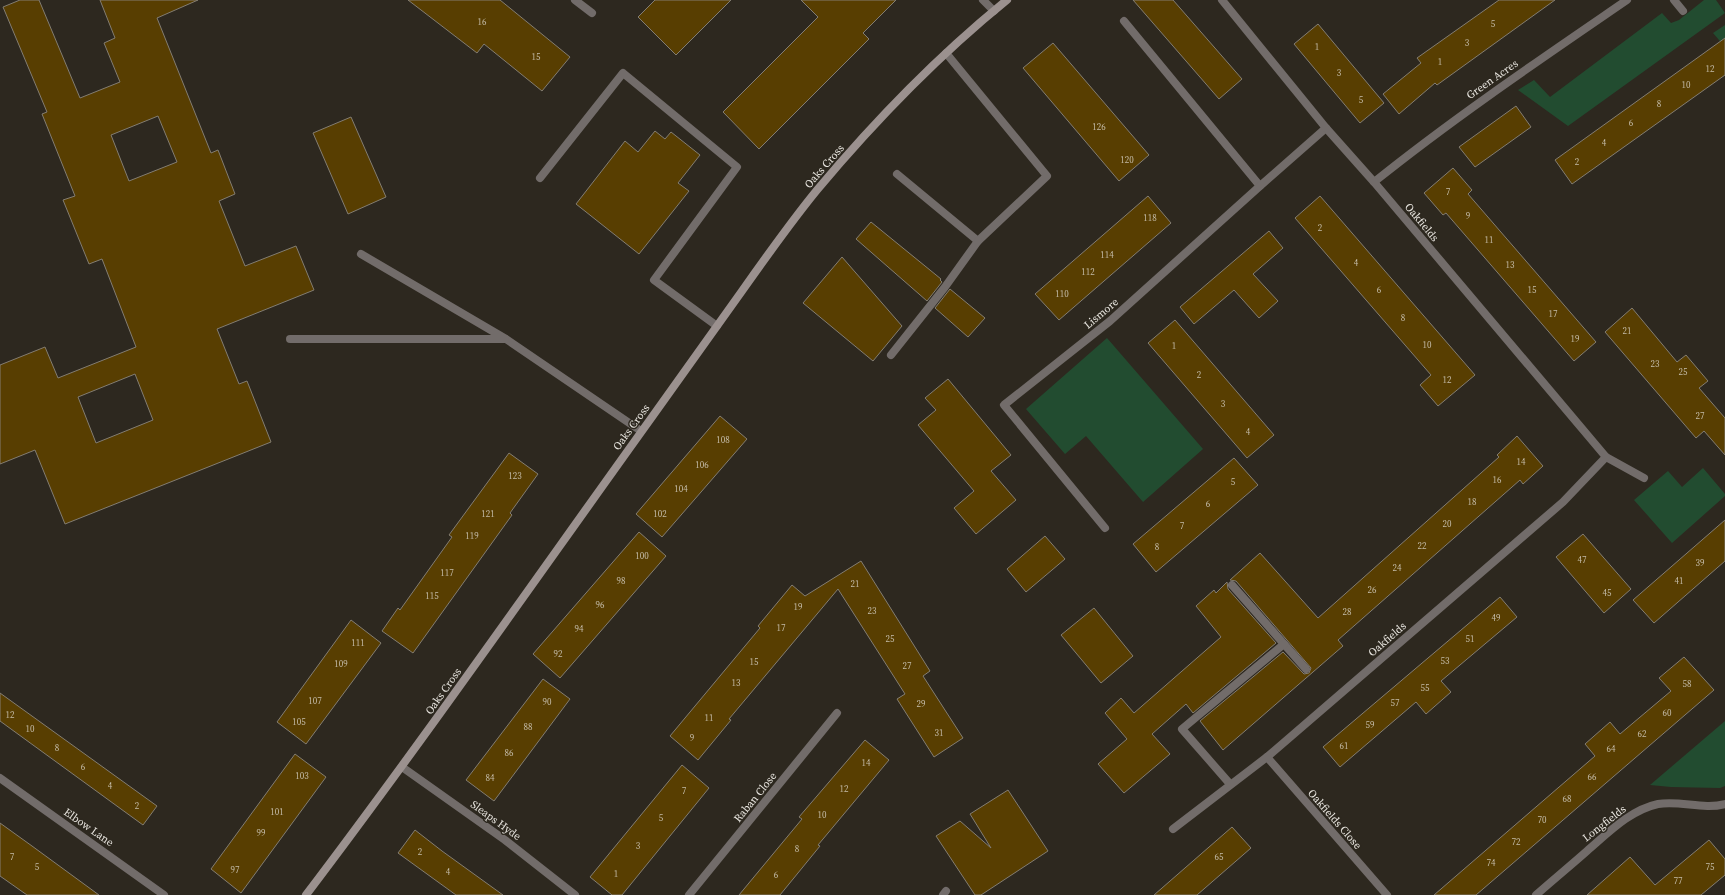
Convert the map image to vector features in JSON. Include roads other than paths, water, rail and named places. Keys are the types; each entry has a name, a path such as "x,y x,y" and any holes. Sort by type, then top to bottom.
{"street":[{"path":"575,0 592,14"},
{"path":"984,0 994,11"},
{"name":"Oaks Cross","path":"306,895 402,767 641,431 782,236 817,191 856,145 946,53 1007,0"},
{"name":"Oakfields","path":"1222,0 1326,128 1374,182 1606,457 1644,478"},
{"name":"Green Acres","path":"1374,182 1421,144 1628,0"},
{"path":"1674,0 1683,11"},
{"path":"1124,21 1260,186"},
{"path":"891,355 945,287 978,241 1047,176 946,53"},
{"path":"540,178 623,73 737,167 654,280 717,326"},
{"name":"Lismore","path":"1105,528 1004,405 1110,321 1326,128"},
{"path":"897,174 978,241"},
{"path":"361,254 506,339 641,431"},
{"path":"290,339 506,339"},
{"name":"Oakfields","path":"1174,829 1230,784 1267,757 1564,502 1606,457"},
{"path":"1232,586 1306,669"},
{"path":"1230,784 1182,729 1284,644"},
{"name":"Raban Close","path":"689,895 837,713"},
{"name":"Oakfields Close","path":"1267,757 1387,895"},
{"name":"Sleaps Hyde","path":"402,767 505,840 575,895"},
{"name":"Elbow Lane","path":"0,778 164,895"},
{"name":"Longfields","path":"1536,895 1632,814 1657,804 1725,804"}]}
